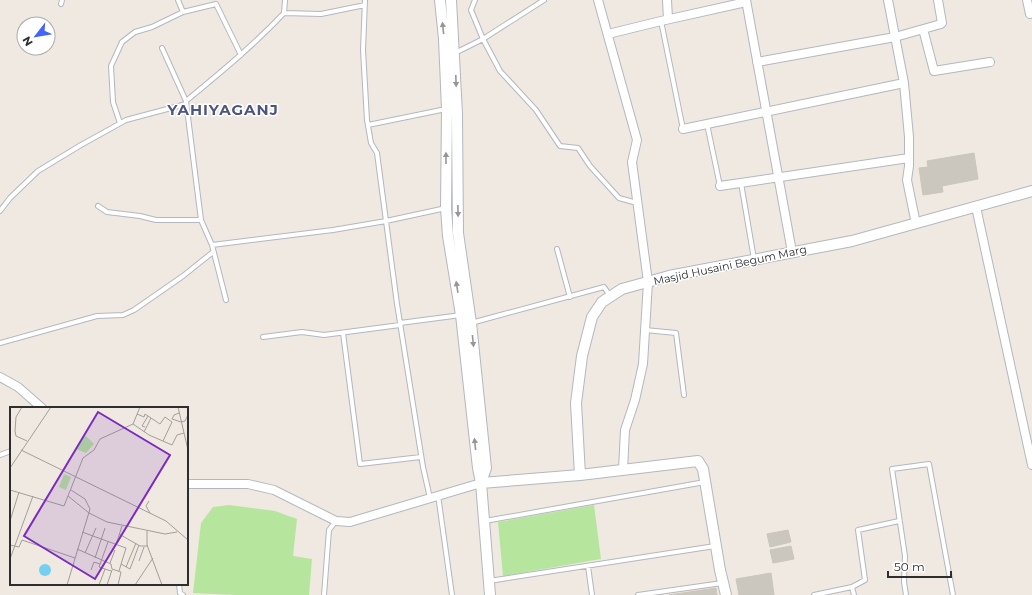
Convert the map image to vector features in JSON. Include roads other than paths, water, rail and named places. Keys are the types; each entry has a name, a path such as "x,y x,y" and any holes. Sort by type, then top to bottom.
{"street":[{"path":"440,0 444,39 447,109 446,208 448,236 461,315 478,468 481,483 490,595"},
{"path":"451,0 455,53 457,114 458,233 471,323 486,468 481,483"},
{"path":"598,0 637,140 632,162 648,282 643,364 635,400 625,430 623,470"},
{"path":"665,20 667,0"},
{"path":"888,0 904,83 909,137 907,180 916,224"},
{"path":"757,62 895,37 941,24 942,22 938,0"},
{"path":"1028,0 1030,14"},
{"path":"608,34 746,1 792,252"},
{"path":"923,29 934,71 990,62"},
{"path":"683,129 904,83"},
{"path":"720,186 909,158"},
{"name":"Masjid Husaini Begum Marg","path":"580,475 576,403 582,356 592,317 602,302 622,289 669,276 852,241 1032,191"},
{"path":"976,207 1032,464"},
{"path":"0,377 18,387 41,407"},
{"path":"188,484 248,484 274,490 336,521 350,522 481,483 580,475 698,461 703,469 726,595"}],"lane":[{"path":"178,0 183,12"},
{"path":"0,211 10,198 38,171 126,120 186,102 266,32 284,13 284,0"},
{"path":"475,0 471,10 482,39 500,71 536,110 560,146 578,148 590,166 618,198 638,203"},
{"path":"455,53 482,39 544,0"},
{"path":"284,13 321,14 365,2 362,50 368,125 371,142 377,153 400,324 421,457 430,498"},
{"path":"120,123 113,102 111,66 122,42 135,32 152,27 183,12 216,4 241,55"},
{"path":"665,20 683,129"},
{"path":"162,48 186,102 202,220 212,245 226,300"},
{"path":"368,125 447,109"},
{"path":"707,124 720,186"},
{"path":"741,183 754,259"},
{"path":"98,206 107,212 140,216 156,220 202,220"},
{"path":"212,245 332,230 386,221 446,208"},
{"path":"557,249 570,297"},
{"path":"0,343 97,316 123,315 134,310 183,276 213,252"},
{"path":"471,323 604,287 610,297"},
{"path":"263,337 302,332 324,335 344,333 461,315"},
{"path":"645,330 676,333 684,395"},
{"path":"344,333 360,464 421,457"},
{"path":"0,455 10,451"},
{"path":"906,595 904,582 905,556 892,469 928,464 953,595"},
{"path":"484,521 705,482"},
{"path":"438,495 452,595"},
{"path":"324,595 329,530 336,521"},
{"path":"814,595 852,587 865,580 858,530 899,521"},
{"path":"489,581 716,546"},
{"path":"588,566 592,595"},
{"path":"638,595 723,582"},
{"path":"179,585 180,593 183,595"},
{"path":"852,587 854,595"}],"district":[{"name":"YAHIYAGANJ","path":"223,109"}]}
